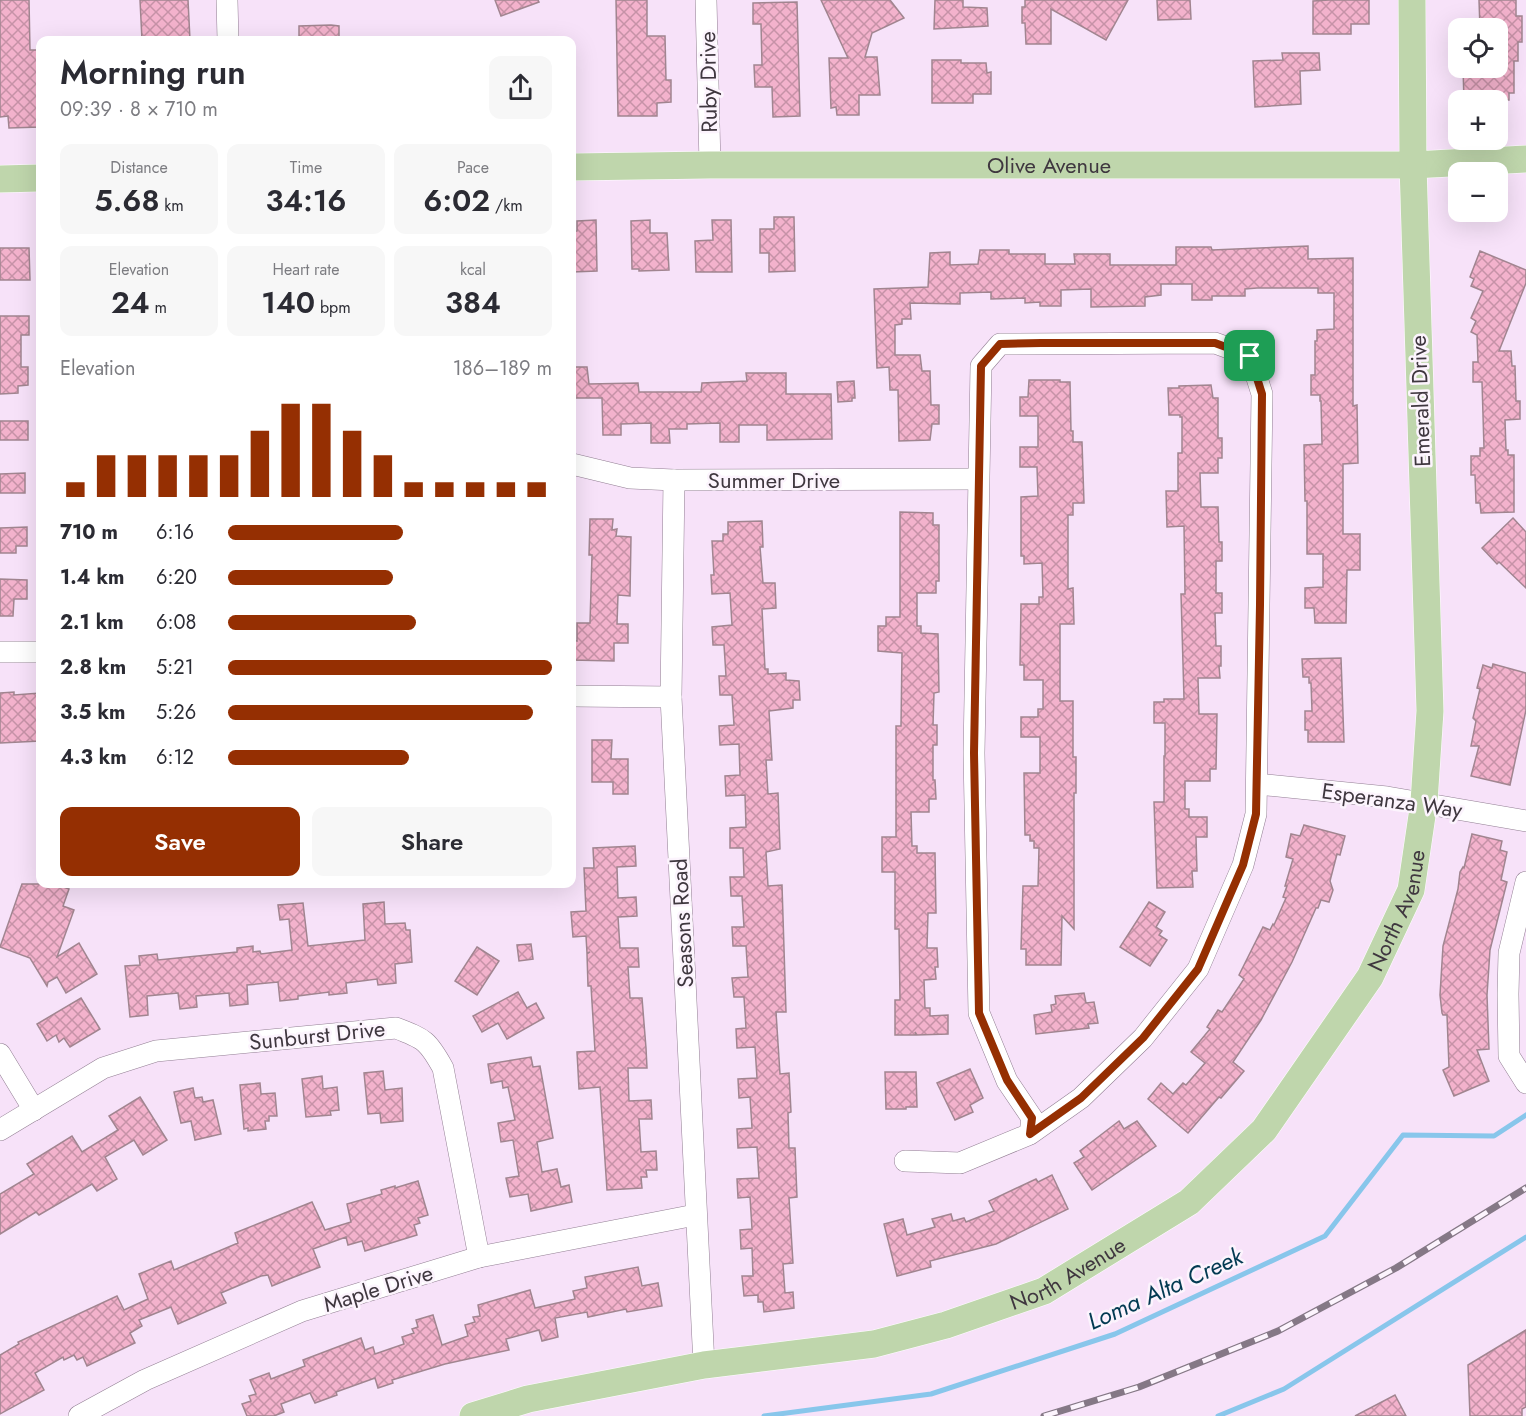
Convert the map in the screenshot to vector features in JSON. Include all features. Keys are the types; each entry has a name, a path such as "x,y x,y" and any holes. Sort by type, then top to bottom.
{"main road":[{"name":"Emerald Drive","path":"1412,0 1413,165 1430,711 1424,802"},
{"name":"Olive Avenue","path":"576,168 710,165 1413,165 1526,159"},
{"path":"0,179 36,178"},
{"name":"North Avenue","path":"473,1416 528,1399 704,1365 874,1344 946,1325 1044,1291 1189,1202 1264,1130 1370,977 1411,890 1424,802"}],"street":[{"path":"227,0 228,36"},
{"name":"Ruby Drive","path":"706,0 710,165"},
{"path":"905,1161 960,1163 1030,1134 1081,1098 1143,1038 1198,969 1243,865 1256,814 1262,394 1250,356 1215,343 1000,344 981,366 974,753 979,1013 1007,1080 1032,1118 1030,1134"},
{"name":"Summer Drive","path":"576,465 630,478 674,480 978,479"},
{"name":"Seasons Road","path":"674,480 671,697 704,1365"},
{"path":"0,652 36,652"},
{"path":"576,696 671,697"},
{"name":"Esperanza Way","path":"1257,784 1424,802 1526,821"},
{"path":"1526,882 1509,953 1508,994 1509,1056 1526,1083"},
{"name":"Sunburst Drive","path":"0,1130 103,1068 156,1051 396,1028 419,1036 425,1041 443,1068 479,1257"},
{"path":"0,1054 34,1110"},
{"name":"Maple Drive","path":"79,1416 145,1380 302,1311 479,1257 695,1215"}],"building":[{"path":"0,0 29,0 30,50 36,50 36,127 9,128 8,116 0,117"},
{"path":"140,0 188,0 190,36 142,36"},
{"path":"495,0 538,0 539,2 501,16"},
{"path":"616,0 647,0 647,36 665,36 666,80 671,80 671,102 657,103 657,116 618,116"},
{"path":"821,0 890,0 904,18 872,33 865,57 877,57 880,95 859,95 859,115 837,115 836,107 831,108 829,58 848,58"},
{"path":"935,0 963,0 963,7 987,8 988,26 934,29"},
{"path":"1025,0 1128,0 1106,40 1051,9 1051,44 1026,44 1025,23 1022,23 1022,7 1025,7"},
{"path":"1157,0 1190,0 1191,19 1158,20"},
{"path":"1369,0 1369,24 1351,24 1351,34 1313,34 1313,1"},
{"path":"1479,0 1516,0 1516,16 1522,16 1522,42 1518,42 1518,61 1514,61 1514,93 1509,93 1509,100 1508,90 1464,90 1463,78 1508,78 1508,18 1480,18"},
{"path":"797,2 800,116 773,117 772,87 755,87 754,65 762,65 761,24 753,24 753,3"},
{"path":"299,26 339,26 339,36 299,36"},
{"path":"1282,53 1319,53 1320,70 1300,71 1301,104 1255,107 1253,61 1283,60"},
{"path":"932,60 986,63 987,73 991,72 991,94 973,94 973,103 932,103"},
{"path":"774,217 794,217 795,271 769,272 769,253 760,253 760,229 774,229"},
{"path":"596,220 597,271 576,272 577,221"},
{"path":"650,220 650,233 667,233 669,270 639,271 639,269 632,269 631,221"},
{"path":"712,220 731,220 732,272 696,272 695,241 713,240"},
{"path":"1308,246 1308,259 1353,258 1353,406 1357,405 1358,463 1343,464 1343,534 1360,534 1360,570 1347,570 1346,623 1315,623 1314,608 1305,608 1305,588 1323,587 1323,554 1307,554 1304,445 1322,444 1321,401 1320,395 1311,395 1311,375 1315,375 1317,330 1334,329 1334,293 1318,293 1318,288 1257,288 1245,289 1245,296 1212,296 1212,300 1192,300 1192,284 1161,284 1161,295 1145,297 1145,306 1091,307 1091,289 1061,290 1061,306 1040,306 1040,302 1025,303 1025,298 991,299 991,292 960,293 960,304 910,303 911,319 902,319 902,324 895,325 895,355 920,355 922,371 930,371 931,405 939,405 939,424 932,424 930,440 899,441 898,390 890,390 889,367 877,368 874,289 928,287 930,253 950,252 950,265 978,264 980,250 1009,250 1009,254 1045,254 1045,264 1075,264 1074,254 1110,254 1110,265 1176,265 1176,247 1211,247 1212,250"},
{"path":"0,248 29,248 30,280 0,280"},
{"path":"1480,251 1526,270 1526,283 1499,351 1511,351 1512,366 1515,366 1516,401 1520,401 1520,419 1505,420 1506,450 1508,450 1508,455 1514,455 1514,512 1481,513 1480,503 1476,503 1475,475 1471,475 1471,456 1480,456 1480,448 1484,448 1482,382 1473,382 1473,362 1478,362 1477,335 1471,332 1476,321 1471,318 1483,291 1471,286 1474,279 1470,277"},
{"path":"0,316 29,316 29,335 21,335 21,367 28,367 28,385 18,386 18,393 0,394"},
{"path":"576,367 587,367 589,384 638,383 639,392 701,392 702,383 747,381 746,373 786,373 786,394 831,394 832,439 767,440 767,425 739,425 739,442 720,442 720,423 687,424 687,429 669,429 670,443 651,443 651,423 621,424 621,435 603,435 602,398 576,398"},
{"path":"1029,380 1070,382 1073,442 1082,442 1084,503 1073,503 1073,515 1068,515 1068,589 1073,588 1074,624 1060,624 1060,701 1073,701 1073,757 1076,757 1074,929 1062,916 1061,965 1026,965 1026,949 1021,949 1023,886 1038,886 1039,848 1034,848 1034,841 1030,841 1030,835 1025,835 1024,773 1040,773 1040,737 1021,737 1021,717 1038,717 1038,709 1043,709 1043,680 1024,680 1024,665 1020,665 1021,604 1039,604 1039,597 1043,597 1042,563 1024,564 1024,556 1021,556 1021,497 1038,496 1037,467 1020,467 1020,447 1038,447 1038,416 1020,416 1020,397 1028,397"},
{"path":"854,381 855,398 852,398 852,401 838,402 837,382"},
{"path":"1211,385 1213,398 1218,398 1218,438 1222,438 1222,458 1218,458 1218,473 1200,473 1201,507 1218,507 1222,561 1216,561 1216,593 1222,593 1222,613 1215,613 1216,646 1221,646 1221,666 1219,666 1220,678 1198,678 1199,714 1217,714 1216,769 1210,769 1210,781 1185,781 1185,809 1189,809 1189,817 1207,817 1207,837 1196,837 1197,871 1192,871 1193,887 1157,888 1154,802 1164,802 1165,723 1154,723 1154,702 1164,702 1164,699 1184,699 1181,594 1185,594 1184,526 1167,527 1166,491 1178,491 1178,453 1182,453 1182,417 1169,415 1168,388"},
{"path":"0,421 28,421 28,440 0,440"},
{"path":"25,473 25,493 0,493 0,474"},
{"path":"900,512 933,513 933,525 939,525 939,581 936,581 936,593 917,593 917,626 921,626 921,633 938,634 939,692 934,693 933,725 937,725 937,745 933,745 933,780 935,780 936,799 929,799 929,812 911,812 912,846 917,846 917,853 935,853 936,913 928,913 927,948 937,948 938,967 935,967 936,979 924,980 925,1008 930,1008 930,1016 948,1015 948,1034 917,1035 915,1032 916,1035 895,1035 895,1000 900,1000 899,929 895,929 895,872 882,872 882,837 896,837 896,726 901,726 902,653 878,651 878,626 886,626 886,617 900,617"},
{"path":"1513,518 1526,532 1526,588 1482,548"},
{"path":"590,519 613,519 612,530 617,529 616,536 631,537 630,596 618,595 617,624 628,624 628,643 614,643 614,661 576,660 577,623 590,623 592,555 589,555"},
{"path":"762,521 763,547 760,547 763,583 775,583 776,608 762,609 765,669 768,669 768,674 786,673 786,680 799,681 800,700 793,700 793,708 769,711 772,760 766,760 768,794 778,793 780,849 766,852 768,886 782,885 786,1012 776,1012 780,1074 789,1073 791,1112 788,1113 789,1148 795,1148 797,1197 789,1198 793,1263 783,1264 785,1293 793,1292 794,1308 764,1312 763,1302 758,1302 758,1295 744,1296 742,1276 753,1276 752,1248 741,1249 740,1230 752,1229 750,1197 738,1198 737,1179 759,1178 757,1147 738,1148 737,1129 752,1128 750,1097 739,1098 738,1079 757,1078 755,1047 737,1048 736,1029 746,1028 744,997 734,997 732,978 748,977 746,946 733,946 732,927 744,927 742,896 731,896 730,877 744,877 743,848 730,848 730,828 746,827 745,795 726,796 725,776 740,775 739,744 720,745 719,726 734,725 732,695 720,695 719,676 726,676 724,645 713,645 712,627 732,625 730,593 712,594 711,575 714,575 712,541 723,541 723,534 728,534 728,522"},
{"path":"27,527 27,546 16,546 16,553 0,553 0,528"},
{"path":"0,579 27,580 27,599 14,599 13,616 0,616"},
{"path":"1341,658 1344,742 1308,742 1308,730 1305,730 1305,711 1312,711 1311,683 1309,683 1309,677 1303,677 1302,659"},
{"path":"1493,664 1526,673 1526,710 1510,785 1471,776 1479,746 1471,746 1476,721 1473,718 1480,689 1477,688 1483,665 1492,668"},
{"path":"14,692 14,695 36,693 36,741 0,743 0,693"},
{"path":"592,740 612,740 611,759 628,759 628,794 613,794 613,782 592,782"},
{"path":"1304,825 1345,836 1340,855 1337,854 1330,881 1333,890 1329,902 1321,900 1316,908 1292,962 1261,1020 1233,1062 1244,1071 1188,1133 1148,1099 1161,1083 1173,1094 1183,1083 1186,1085 1205,1063 1191,1052 1210,1029 1207,1027 1218,1010 1222,1012 1244,979 1239,975 1263,927 1270,930 1274,925 1286,898 1283,897 1293,859 1286,857 1291,834 1300,836"},
{"path":"1472,834 1502,841 1500,850 1507,852 1501,880 1507,882 1490,950 1487,995 1489,1049 1477,1050 1489,1081 1454,1096 1443,1070 1449,1067 1447,1015 1442,1013 1440,995 1443,946 1458,889 1460,872 1464,868"},
{"path":"635,846 636,866 617,867 618,898 636,897 637,916 618,917 620,948 638,948 639,967 628,967 630,998 642,998 646,1048 647,1068 628,1068 629,1101 651,1100 652,1119 639,1119 641,1152 656,1151 657,1170 646,1170 647,1177 641,1177 642,1188 607,1190 600,1087 579,1089 577,1052 595,1051 591,986 588,986 587,954 590,952 587,953 586,936 573,937 571,912 586,911 584,868 594,868 593,848"},
{"path":"22,884 36,884 36,888 66,888 69,889 63,906 74,910 57,957 79,943 97,974 66,993 57,977 48,982 47,986 30,958 0,947"},
{"path":"384,902 385,924 405,923 406,930 410,930 412,962 395,964 396,983 378,985 377,979 346,983 347,993 329,995 329,992 280,1001 278,982 247,985 248,1004 230,1006 229,993 196,996 197,1007 180,1009 178,993 147,996 148,1015 130,1017 125,966 140,965 139,956 157,954 158,960 237,952 237,948 253,946 253,952 260,951 261,954 292,950 289,919 280,920 278,905 303,903 308,946 365,940 363,904"},
{"path":"1149,902 1165,912 1156,927 1162,931 1159,935 1167,940 1150,966 1120,947"},
{"path":"531,944 533,959 519,961 517,945"},
{"path":"477,947 499,961 477,995 455,981"},
{"path":"518,992 527,1008 536,1003 544,1018 507,1039 498,1023 482,1032 473,1016"},
{"path":"1084,993 1086,1003 1094,1002 1098,1023 1088,1024 1089,1028 1036,1034 1034,1015 1052,1012 1051,1005 1056,1004 1055,996"},
{"path":"81,998 100,1029 70,1047 64,1038 59,1042 56,1035 47,1041 37,1024"},
{"path":"531,1057 533,1067 540,1066 553,1138 537,1142 542,1172 557,1169 561,1187 569,1185 572,1202 531,1211 528,1194 510,1197 506,1178 519,1176 513,1140 501,1142 498,1123 515,1120 508,1087 503,1088 502,1081 491,1083 488,1064"},
{"path":"970,1069 983,1098 970,1105 973,1112 955,1120 937,1083"},
{"path":"383,1071 385,1090 402,1088 403,1121 381,1123 380,1113 368,1114 364,1073"},
{"path":"885,1072 916,1072 917,1107 886,1109"},
{"path":"322,1076 323,1089 337,1087 339,1110 330,1111 331,1115 306,1117 302,1079"},
{"path":"260,1083 261,1094 275,1093 277,1116 269,1116 269,1121 265,1121 266,1129 248,1131 248,1128 244,1129 240,1085"},
{"path":"193,1088 195,1098 202,1097 203,1102 213,1100 221,1134 195,1140 191,1121 181,1123 174,1092"},
{"path":"140,1097 167,1140 143,1155 134,1140 105,1157 117,1179 97,1191 92,1184 39,1215 36,1212 0,1234 0,1194 34,1174 27,1164 72,1136 82,1152 118,1130 109,1116"},
{"path":"1119,1121 1124,1129 1137,1121 1156,1146 1092,1190 1074,1163 1084,1157 1080,1151"},
{"path":"1052,1175 1068,1209 996,1244 930,1261 931,1267 897,1276 884,1224 903,1219 907,1235 935,1227 932,1219 951,1214 953,1221 964,1218 966,1222 994,1211 989,1201 1036,1179 1038,1182"},
{"path":"418,1181 428,1215 418,1218 420,1223 414,1225 417,1235 365,1251 362,1241 348,1245 346,1237 313,1249 320,1267 272,1286 268,1275 261,1276 221,1293 226,1303 178,1324 171,1307 139,1320 142,1326 130,1333 135,1343 87,1366 83,1357 77,1360 74,1355 64,1360 63,1357 35,1373 44,1390 0,1414 0,1355 19,1344 18,1342 117,1296 124,1310 148,1299 139,1274 171,1261 174,1270 238,1243 235,1233 312,1202 325,1230 351,1222 347,1204 382,1194 381,1190"},
{"path":"638,1267 642,1286 658,1283 662,1306 627,1312 626,1309 588,1317 587,1312 555,1318 558,1337 542,1341 539,1330 506,1339 509,1350 445,1364 392,1380 393,1383 378,1388 375,1378 336,1392 337,1395 315,1403 310,1393 281,1404 284,1412 274,1416 247,1416 242,1404 251,1401 249,1396 256,1394 250,1380 269,1373 271,1379 305,1366 303,1360 361,1338 365,1350 373,1347 375,1354 404,1344 402,1337 414,1333 412,1329 418,1327 416,1320 433,1315 442,1345 468,1336 465,1325 475,1322 473,1317 480,1316 478,1305 530,1290 535,1308 575,1299 573,1291 587,1288 585,1277"},
{"path":"1526,1330 1526,1407 1522,1409 1522,1416 1470,1416 1468,1365"},
{"path":"1395,1395 1406,1416 1355,1416"}],"waterway":[{"name":"Loma Alta Creek","path":"764,1416 931,1394 1115,1334 1325,1236 1403,1135 1494,1136 1526,1115"},
{"path":"1218,1416 1284,1389 1526,1237"}],"railway":[{"path":"1044,1416 1139,1387 1278,1331 1396,1268 1526,1188"}],"route":[{"path":"1215,343 1250,356 1262,394 1260,605 1256,814 1243,865 1198,969 1143,1038 1081,1098 1030,1134 1032,1118 1007,1080 979,1013 974,753 981,366 1000,344 1215,343"}]}
